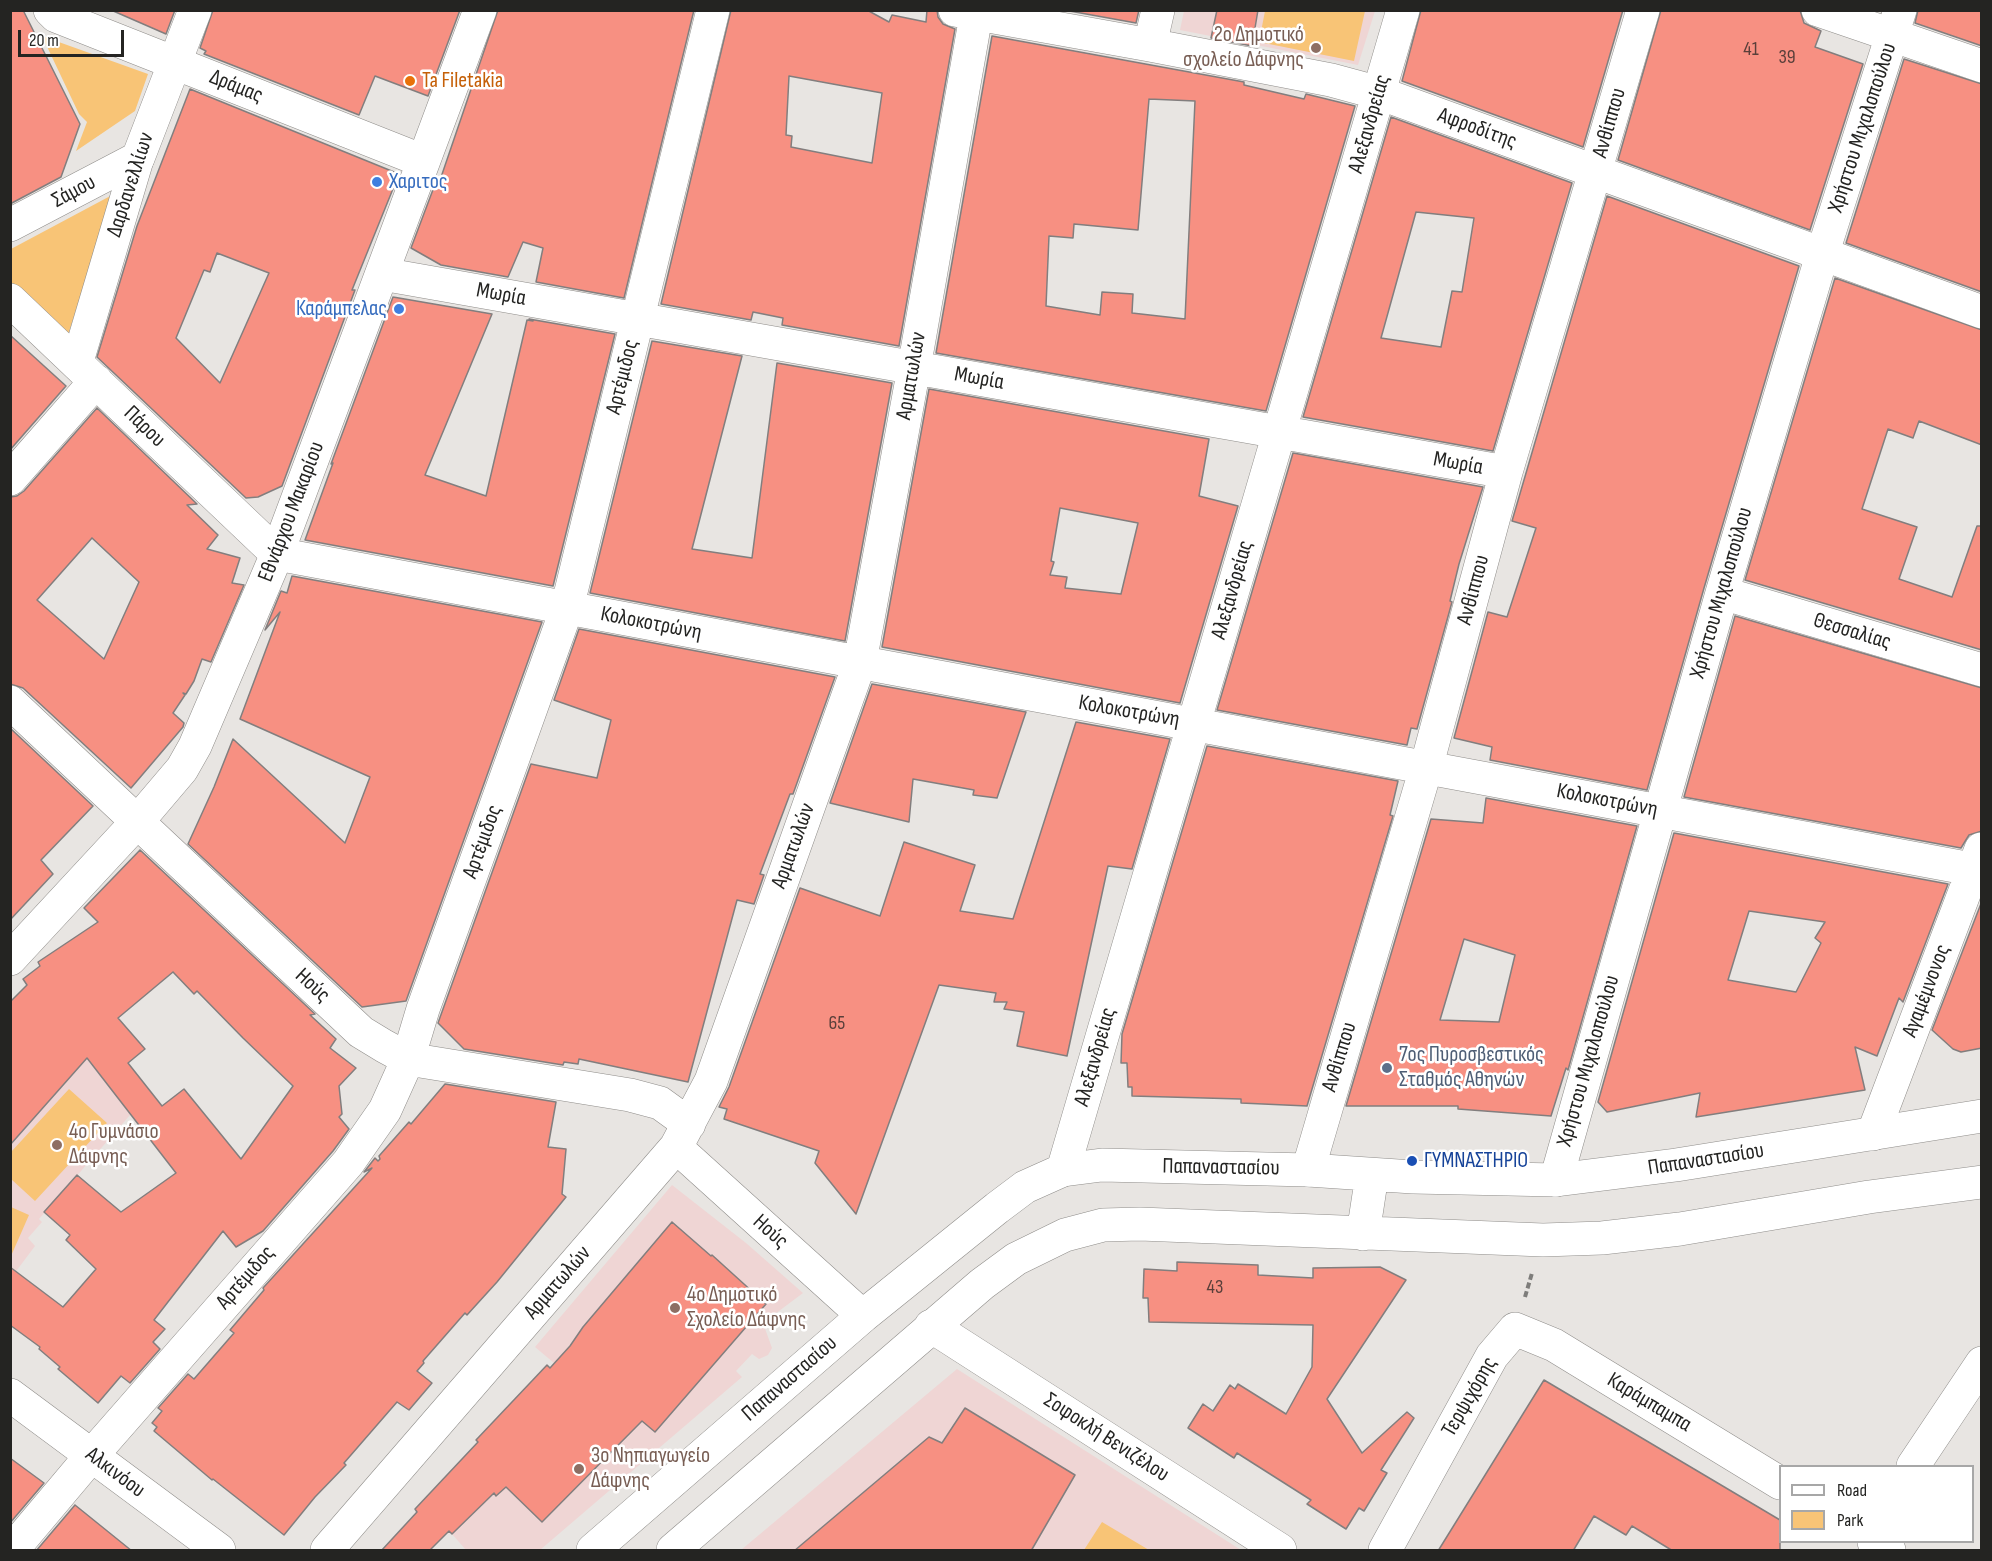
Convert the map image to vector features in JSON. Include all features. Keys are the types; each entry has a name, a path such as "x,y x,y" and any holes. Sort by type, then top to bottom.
{"street":[{"name":"Δράμας","path":"50,10 56,16 423,161"},
{"name":"Δαρδανελλίων","path":"86,372 138,158 195,10"},
{"name":"Εθνάρχου Μακαρίου","path":"10,959 137,822 182,769 195,746 277,554 480,10"},
{"name":"Αρτέμιδος","path":"12,1551 92,1455 348,1162 385,1110 408,1059 427,998 567,608 713,10"},
{"path":"1150,45 1158,10"},
{"name":"Αλεξανδρείας","path":"1063,1170 1403,10"},
{"name":"Ανθίππου","path":"1308,1170 1426,768 1506,472 1643,10"},
{"path":"1818,10 1896,23 1982,66"},
{"name":"Αφροδίτης","path":"969,12 1331,80 1378,93 1982,312"},
{"name":"Αρματωλών","path":"327,1551 683,1136 711,1081 860,662 914,368 969,12"},
{"name":"Χρήστου Μιχαλοπούλου","path":"1556,1180 1722,593 1822,255 1896,23"},
{"name":"Σάμου","path":"10,225 138,158"},
{"name":"Μωρία","path":"382,274 1506,472"},
{"name":"Πάρου","path":"10,300 277,554"},
{"path":"10,479 86,372"},
{"name":"Κολοκοτρώνη","path":"277,554 1659,811 1979,862"},
{"name":"Θεσσαλίας","path":"1722,593 1982,670"},
{"name":"Ηούς","path":"10,702 361,1032 408,1059 630,1095 660,1103 683,1136 863,1316"},
{"name":"Αγαμέμνονος","path":"1873,1134 1979,862"},
{"name":"Παπαναστασίου","path":"593,1551 863,1316 996,1208 1025,1187 1063,1170 1102,1165 1308,1170 1372,1175 1556,1180 1677,1166 1982,1116"},
{"path":"1363,1234 1372,1175"},
{"path":"673,1551 982,1284 1017,1259 1065,1235 1103,1225 1140,1224 1543,1240 1602,1238 1680,1229 1869,1197 1974,1190"},
{"name":"Σοφοκλή Βενιζέλου","path":"932,1326 1280,1551"},
{"name":"Καράμπαμπα","path":"1515,1329 1554,1345 1779,1482"},
{"name":"Τερψιχόρης","path":"1384,1551 1491,1356 1515,1329"},
{"path":"1914,1465 1982,1363"},
{"name":"Αλκινόου","path":"10,1395 219,1551"},
{"path":"1876,1543 1889,1551"}],"path":[{"path":"1515,1329 1543,1240"}],"shaded area":[{"name":"2ο Δημοτικό σχολείο Δάφνης","path":"1184,11 1375,11 1358,65 1180,30"},
{"name":"4ο Γυμνάσιο Δάφνης","path":"27,985 131,1114 39,1219 42,1222 28,1238 35,1246 11,1278 10,1002"},
{"name":"4ο Δημοτικό Σχολείο Δάφνης","path":"672,1185 746,1243 803,1293 763,1323 772,1348 768,1355 759,1359 752,1354 736,1371 742,1377 540,1550 466,1550 452,1534 494,1493 497,1496 546,1447 554,1363 535,1347"},
{"path":"957,1369 1241,1550 741,1550"}],"green space":[{"path":"1265,11 1365,11 1354,61 1259,42"},
{"path":"42,36 148,74 135,111 76,151 87,122 79,114"},
{"path":"114,194 68,335 11,286 11,249"},
{"path":"69,1089 107,1123 35,1201 11,1179 11,1152"},
{"path":"11,1207 29,1215 11,1256"},
{"path":"1102,1522 1149,1550 1084,1550"}],"building":[{"path":"10,10 23,10 80,124 61,177 10,204"},
{"path":"111,10 175,10 166,34"},
{"path":"213,10 460,10 428,96 375,76 359,115 204,54 206,51 200,48"},
{"path":"498,10 694,10 624,298 536,282 543,248 523,242 508,277 441,265 411,248 434,187 437,189"},
{"path":"731,10 867,10 889,22 892,15 926,22 927,10 937,10 938,17 943,24 955,29 899,346 782,325 783,318 753,312 751,320 661,304","holes":["789,76 882,93 872,163 791,147 792,136 786,135"]},
{"path":"1064,10 1139,10 1136,23"},
{"path":"1217,10 1258,10 1252,46 1211,38"},
{"path":"1421,10 1623,10 1583,147 1402,81"},
{"path":"1661,10 1800,10 1804,23 1821,31 1815,47 1863,64 1810,230 1618,160"},
{"path":"1918,10 1982,10 1982,46 1915,23"},
{"path":"992,36 1244,82 1244,85 1304,99 1306,94 1355,106 1266,411 936,353","holes":["1149,99 1195,101 1185,319 1132,313 1133,294 1102,292 1100,315 1046,306 1049,236 1073,238 1074,224 1138,230"]},
{"path":"1904,59 1982,84 1982,292 1846,243"},
{"path":"190,89 399,174 352,290 355,290 282,486 258,497 246,498 97,357 137,226","holes":["217,253 269,273 220,383 176,338 204,270 210,272"]},
{"path":"1391,117 1572,183 1493,451 1303,417","holes":["1416,212 1474,218 1462,292 1452,291 1441,347 1381,338"]},
{"path":"1607,196 1799,266 1647,790 1490,760 1492,747 1454,738 1488,612 1507,617 1536,528 1512,521"},
{"path":"1835,278 1982,330 1982,445 1919,421 1913,438 1888,429 1862,509 1917,527 1899,579 1952,597 1977,526 1982,526 1982,650 1745,580"},
{"path":"393,297 492,314 425,475 486,496 527,320 615,334 553,586 305,540"},
{"path":"10,335 66,386 10,450"},
{"path":"652,341 742,356 692,549 752,558 777,363 892,383 845,641 590,593"},
{"path":"929,389 1209,439 1199,496 1238,506 1180,703 882,647","holes":["1060,508 1138,523 1121,594 1065,588 1067,577 1050,575 1054,562 1051,561"]},
{"path":"97,408 197,504 187,505 218,535 207,549 240,558 232,583 244,585 211,662 202,659 194,681 186,694 183,693 185,695 173,713 184,723 183,727 131,788 23,688 10,684 10,497 17,496 24,491","holes":["92,538 139,582 104,659 37,600"]},
{"path":"1293,453 1483,487 1459,564 1450,601 1452,602 1417,729 1411,728 1407,745 1217,710"},
{"path":"292,576 542,622 406,1001 362,1007 188,844 233,739 345,843 370,777 240,719 280,612 265,630 281,591 287,593"},
{"path":"1735,616 1982,688 1982,831 1969,835 1961,848 1684,797"},
{"path":"579,629 835,677 793,794 790,794 760,874 764,875 754,904 737,900 688,1082 579,1059 578,1064 564,1062 563,1065 464,1049 438,1023 531,764 597,778 611,720 554,700"},
{"path":"872,684 1026,712 997,798 973,795 974,790 913,779 909,822 830,803"},
{"path":"1076,722 1170,739 1132,869 1108,866 1067,1056 1017,1046 1024,1012 1004,1009 1007,1002 994,1002 996,993 939,985 856,1214 815,1163 819,1151 724,1119 727,1109 719,1107 729,1087 800,888 880,916 904,842 975,865 960,911 1013,919"},
{"path":"10,728 93,806 41,860 53,874 10,920"},
{"path":"1207,746 1398,781 1390,815 1393,816 1307,1106 1241,1103 1241,1099 1132,1096 1132,1087 1128,1087 1127,1063 1121,1063 1122,1034"},
{"path":"1486,798 1637,826 1568,1070 1566,1068 1551,1116 1458,1109 1458,1106 1346,1106 1431,819 1483,823","holes":["1464,939 1515,955 1499,1022 1440,1020"]},
{"path":"1674,833 1948,884 1903,1002 1899,998 1877,1056 1855,1047 1865,1090 1696,1117 1700,1093 1607,1112 1598,1102","holes":["1749,911 1825,922 1815,938 1821,943 1796,992 1728,980"]},
{"path":"140,850 315,1014 310,1015 336,1039 330,1048 356,1068 339,1086 342,1114 339,1117 349,1129 333,1151 263,1231 236,1247 223,1231 154,1320 165,1329 153,1342 160,1349 130,1383 121,1376 98,1403 58,1369 60,1367 39,1349 40,1347 10,1325 10,1267 63,1307 96,1269 66,1240 70,1235 44,1212 77,1175 121,1212 176,1173 87,1058 10,1145 10,1002 27,985 23,979 40,966 38,962 98,922 84,908","holes":["173,972 194,994 197,991 293,1086 241,1159 184,1089 162,1106 128,1063 145,1049 118,1018"]},
{"path":"1982,901 1982,1048 1961,1052 1953,1049 1932,1030"},
{"path":"445,1084 556,1102 548,1147 566,1149 562,1194 566,1197 497,1282 467,1315 465,1313 423,1361 424,1363 417,1371 432,1383 409,1410 397,1402 344,1463 346,1465 315,1497 284,1535 212,1480 154,1431 157,1427 152,1423 162,1411 158,1408 188,1374 194,1379 234,1333 230,1330 264,1290 263,1288 372,1168 364,1172 375,1158 378,1161 380,1159 379,1156 409,1122 411,1124"},
{"path":"672,1222 766,1304 655,1432 642,1421 542,1522 506,1487 496,1496 494,1493 452,1534 449,1531 429,1551 381,1551 417,1512 415,1509 478,1442 476,1440 547,1365 550,1368 570,1346 583,1327"},
{"path":"1177,1262 1258,1265 1258,1275 1313,1278 1313,1268 1380,1267 1406,1280 1327,1399 1362,1453 1407,1412 1414,1418 1381,1470 1387,1473 1364,1511 1359,1508 1346,1529 1307,1504 1311,1500 1237,1453 1234,1458 1188,1428 1203,1404 1213,1411 1230,1385 1235,1389 1238,1384 1286,1414 1312,1367 1313,1325 1149,1322 1148,1298 1143,1298 1144,1269 1177,1271"},
{"path":"1544,1380 1779,1519 1780,1551 1673,1551 1632,1526 1626,1535 1594,1516 1573,1551 1438,1551"},
{"path":"965,1408 1075,1475 1031,1551 794,1551 929,1437 942,1443"},
{"path":"10,1458 44,1483 10,1523"},
{"path":"75,1505 132,1551 36,1551"}],"place":[{"name":"2ο Δημοτικό σχολείο Δάφνης","path":"1316,48"},
{"name":"Ta Filetakia","path":"410,81"},
{"name":"Χαριτος","path":"377,182"},
{"name":"Καράμπελας","path":"399,309"},
{"name":"7ος Πυροσβεστικός Σταθμός Αθηνών","path":"1387,1068"},
{"name":"4ο Γυμνάσιο Δάφνης","path":"57,1145"},
{"name":"ΓΥΜΝΑΣΤΗΡΙΟ","path":"1412,1161"},
{"name":"4ο Δημοτικό Σχολείο Δάφνης","path":"675,1308"},
{"name":"3ο Νηπιαγωγείο Δάφνης","path":"579,1469"}]}
